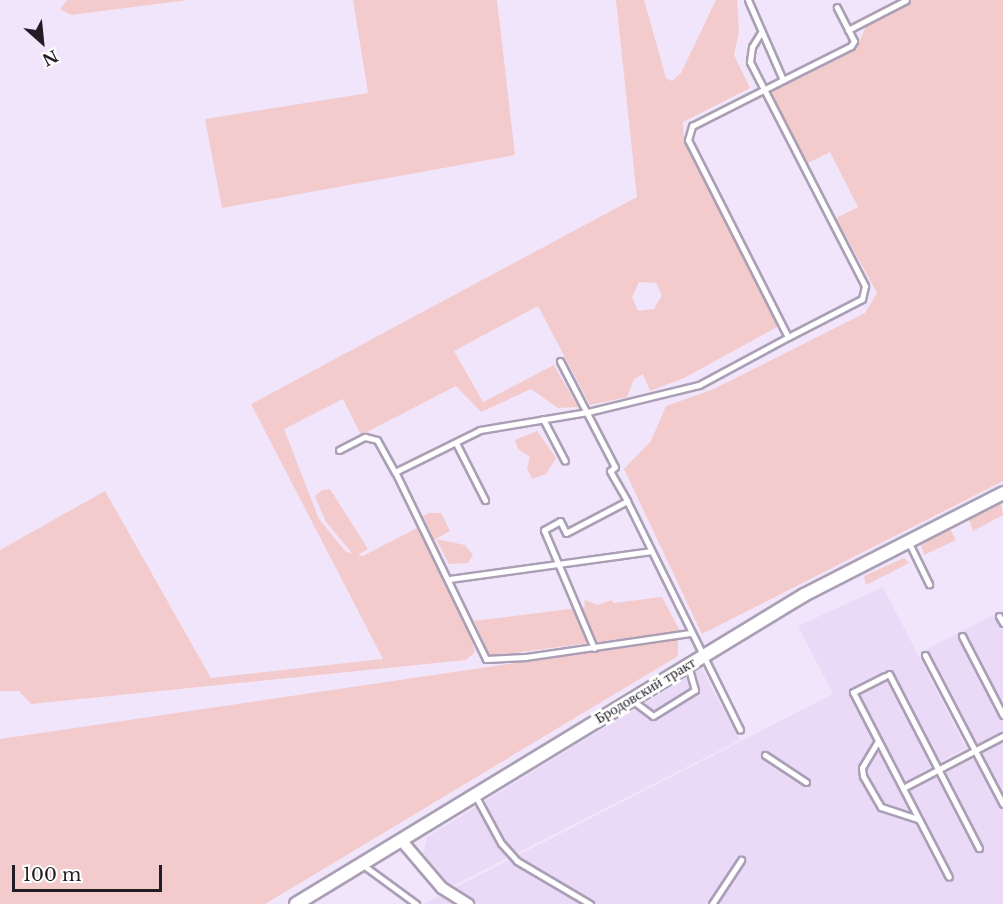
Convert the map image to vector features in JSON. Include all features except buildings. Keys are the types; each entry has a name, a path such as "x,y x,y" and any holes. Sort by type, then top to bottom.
{"street":[{"name":"Бродовский тракт","path":"296,904 804,595 908,541 1002,497"},
{"path":"400,840 442,888 468,904"}],"lane":[{"path":"748,0 760,34 783,80"},
{"path":"848,30 906,0"},
{"path":"788,337 688,140 692,126 851,46 854,41 837,8"},
{"path":"395,472 480,430 588,412 699,385 862,299 865,286 750,62 752,47 760,34"},
{"path":"560,361 615,467 610,471 627,501 701,657 740,730"},
{"path":"543,419 565,461"},
{"path":"339,450 365,437 377,440 450,579 486,659 594,648 690,633"},
{"path":"456,443 485,500"},
{"path":"594,648 544,530 560,521 566,533 627,501"},
{"path":"908,541 929,584"},
{"path":"450,579 651,551"},
{"path":"999,616 1003,623"},
{"path":"962,636 1003,714"},
{"path":"925,655 1003,804"},
{"path":"630,699 653,716 695,690 688,665"},
{"path":"949,877 853,692 887,675 979,848"},
{"path":"903,788 1003,736"},
{"path":"878,741 861,772 877,803 919,819"},
{"path":"765,755 806,782"},
{"path":"474,794 501,843 517,861 590,904"},
{"path":"712,904 741,860"},
{"path":"361,864 416,904"}],"shaded area":[{"path":"67,0 188,0 71,15 60,9"},
{"path":"353,0 497,0 515,155 222,208 205,119 368,93"},
{"path":"616,0 644,0 666,78 672,81 681,73 716,0 737,0 739,32 734,55 750,88 683,122 684,140 778,320 777,327 684,378 650,391 643,374 634,379 627,397 590,405 538,306 454,351 483,402 554,365 578,407 558,408 531,389 481,412 456,386 361,435 343,399 284,429 319,519 346,552 352,553 326,522 315,496 322,490 330,489 368,549 358,555 363,556 417,528 468,628 475,652 466,660 31,704 19,691 0,691 0,550 105,491 211,678 383,659 251,404 637,197","holes":["639,282 656,283 662,295 654,309 638,311 632,297"]},
{"path":"912,0 1003,0 1003,481 702,634 624,469 651,441 666,406 714,389 865,313 877,293 836,218 858,207 830,152 808,163 769,92 857,48 866,26"},
{"path":"537,431 556,458 546,474 532,479 527,468 530,457 518,449 515,440"},
{"path":"1001,502 1003,515 973,531 969,519"},
{"path":"429,513 441,513 450,531 434,540 423,516"},
{"path":"950,529 956,540 924,555 921,545"},
{"path":"436,539 465,545 473,555 468,563 449,564"},
{"path":"904,558 909,563 866,585 864,576"},
{"path":"883,587 966,748 902,783 971,748 921,652 1003,610 1003,904 423,904 833,694 798,626"},
{"path":"662,597 680,631 490,656 474,621 585,607 584,600 598,605 611,600 614,603"},
{"path":"678,639 678,656 265,904 0,904 0,739"},
{"path":"701,668 740,740 450,887 423,853 427,837"}]}
